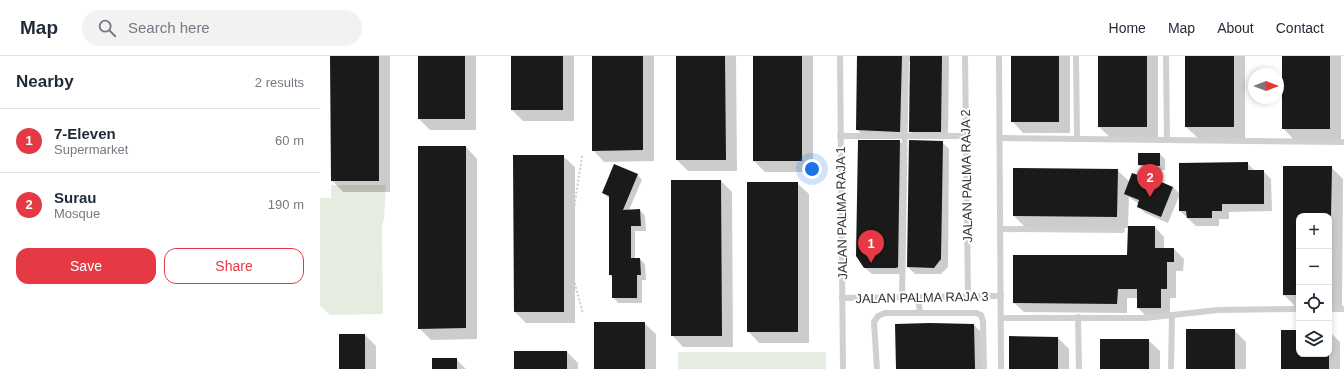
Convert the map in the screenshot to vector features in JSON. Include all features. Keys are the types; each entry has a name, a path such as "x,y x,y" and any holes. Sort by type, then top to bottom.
{"lane":[{"name":"JALAN PALMA RAJA 1","path":"840,56 843,369"},
{"path":"902,297 906,56"},
{"name":"JALAN PALMA RAJA 2","path":"965,56 968,296"},
{"path":"999,56 1001,369"},
{"path":"1076,56 1077,139"},
{"path":"1166,56 1167,140"},
{"path":"840,136 965,136"},
{"path":"1000,138 1344,142"},
{"path":"1001,229 1122,230"},
{"name":"JALAN PALMA RAJA 3","path":"842,298 1001,296"},
{"path":"918,297 920,313"},
{"path":"1332,309 1344,309"},
{"path":"1001,318 1145,318 1218,310 1296,310"},
{"path":"877,369 874,322 878,316 885,313 976,313 981,315 983,321 984,369"},
{"path":"1171,369 1172,316"},
{"path":"1078,317 1079,369"}],"path":[{"path":"582,156 571,229 574,280 583,314"}],"shaded area":[{"path":"331,185 386,185 384,219 382,227 383,314 330,315 320,306 320,198 331,198"},
{"path":"678,352 826,352 826,369 678,369"}],"building":[{"path":"330,56 379,56 379,181 331,181"},
{"path":"418,56 465,56 465,119 418,119"},
{"path":"511,56 563,56 563,110 511,110"},
{"path":"592,56 643,56 643,150 592,151"},
{"path":"676,56 725,56 726,160 676,160"},
{"path":"753,56 802,56 802,161 753,161"},
{"path":"857,56 902,56 900,132 856,130"},
{"path":"910,56 942,56 941,132 909,132"},
{"path":"1011,56 1059,56 1059,122 1011,122"},
{"path":"1098,56 1147,56 1147,127 1098,127"},
{"path":"1185,56 1234,56 1234,127 1185,127"},
{"path":"1282,56 1330,56 1330,129 1282,129 1284,68 1282,68"},
{"path":"858,140 900,140 898,267 896,268 864,268 856,256"},
{"path":"909,140 943,141 941,259 934,268 907,267"},
{"path":"418,146 466,146 466,328 418,329"},
{"path":"1138,153 1160,153 1160,166 1138,165"},
{"path":"513,155 564,155 564,312 514,312"},
{"path":"1248,162 1248,170 1264,170 1264,204 1222,204 1222,211 1212,211 1212,218 1187,218 1186,211 1179,211 1179,163"},
{"path":"614,164 638,174 623,210 640,209 641,226 631,226 631,258 640,258 641,275 637,275 637,298 612,298 612,275 609,275 609,196 602,193"},
{"path":"1283,166 1332,166 1331,213 1296,213 1296,295 1283,295"},
{"path":"1013,168 1118,169 1117,217 1013,216"},
{"path":"1138,172 1173,187 1161,217 1137,207 1139,200 1124,194 1132,173 1138,175"},
{"path":"671,180 721,180 722,336 671,336"},
{"path":"747,182 798,182 798,332 747,332"},
{"path":"1128,226 1155,226 1155,248 1174,248 1174,262 1167,262 1167,289 1161,289 1161,308 1137,308 1137,289 1118,289 1117,304 1013,303 1013,255 1127,255"},
{"path":"594,322 645,322 645,369 594,369"},
{"path":"895,324 974,324 975,369 896,369"},
{"path":"1186,329 1235,329 1235,369 1186,369"},
{"path":"1281,330 1296,330 1296,357 1329,357 1329,369 1281,369"},
{"path":"339,334 365,334 365,369 339,369"},
{"path":"1009,336 1058,337 1058,369 1009,369"},
{"path":"1100,339 1149,339 1149,369 1100,369"},
{"path":"514,351 567,351 567,369 514,369"},
{"path":"432,358 457,358 457,369 432,369"}],"place":[{"name":"Surau","path":"1150,197"},
{"name":"7-Eleven","path":"871,263"}]}
